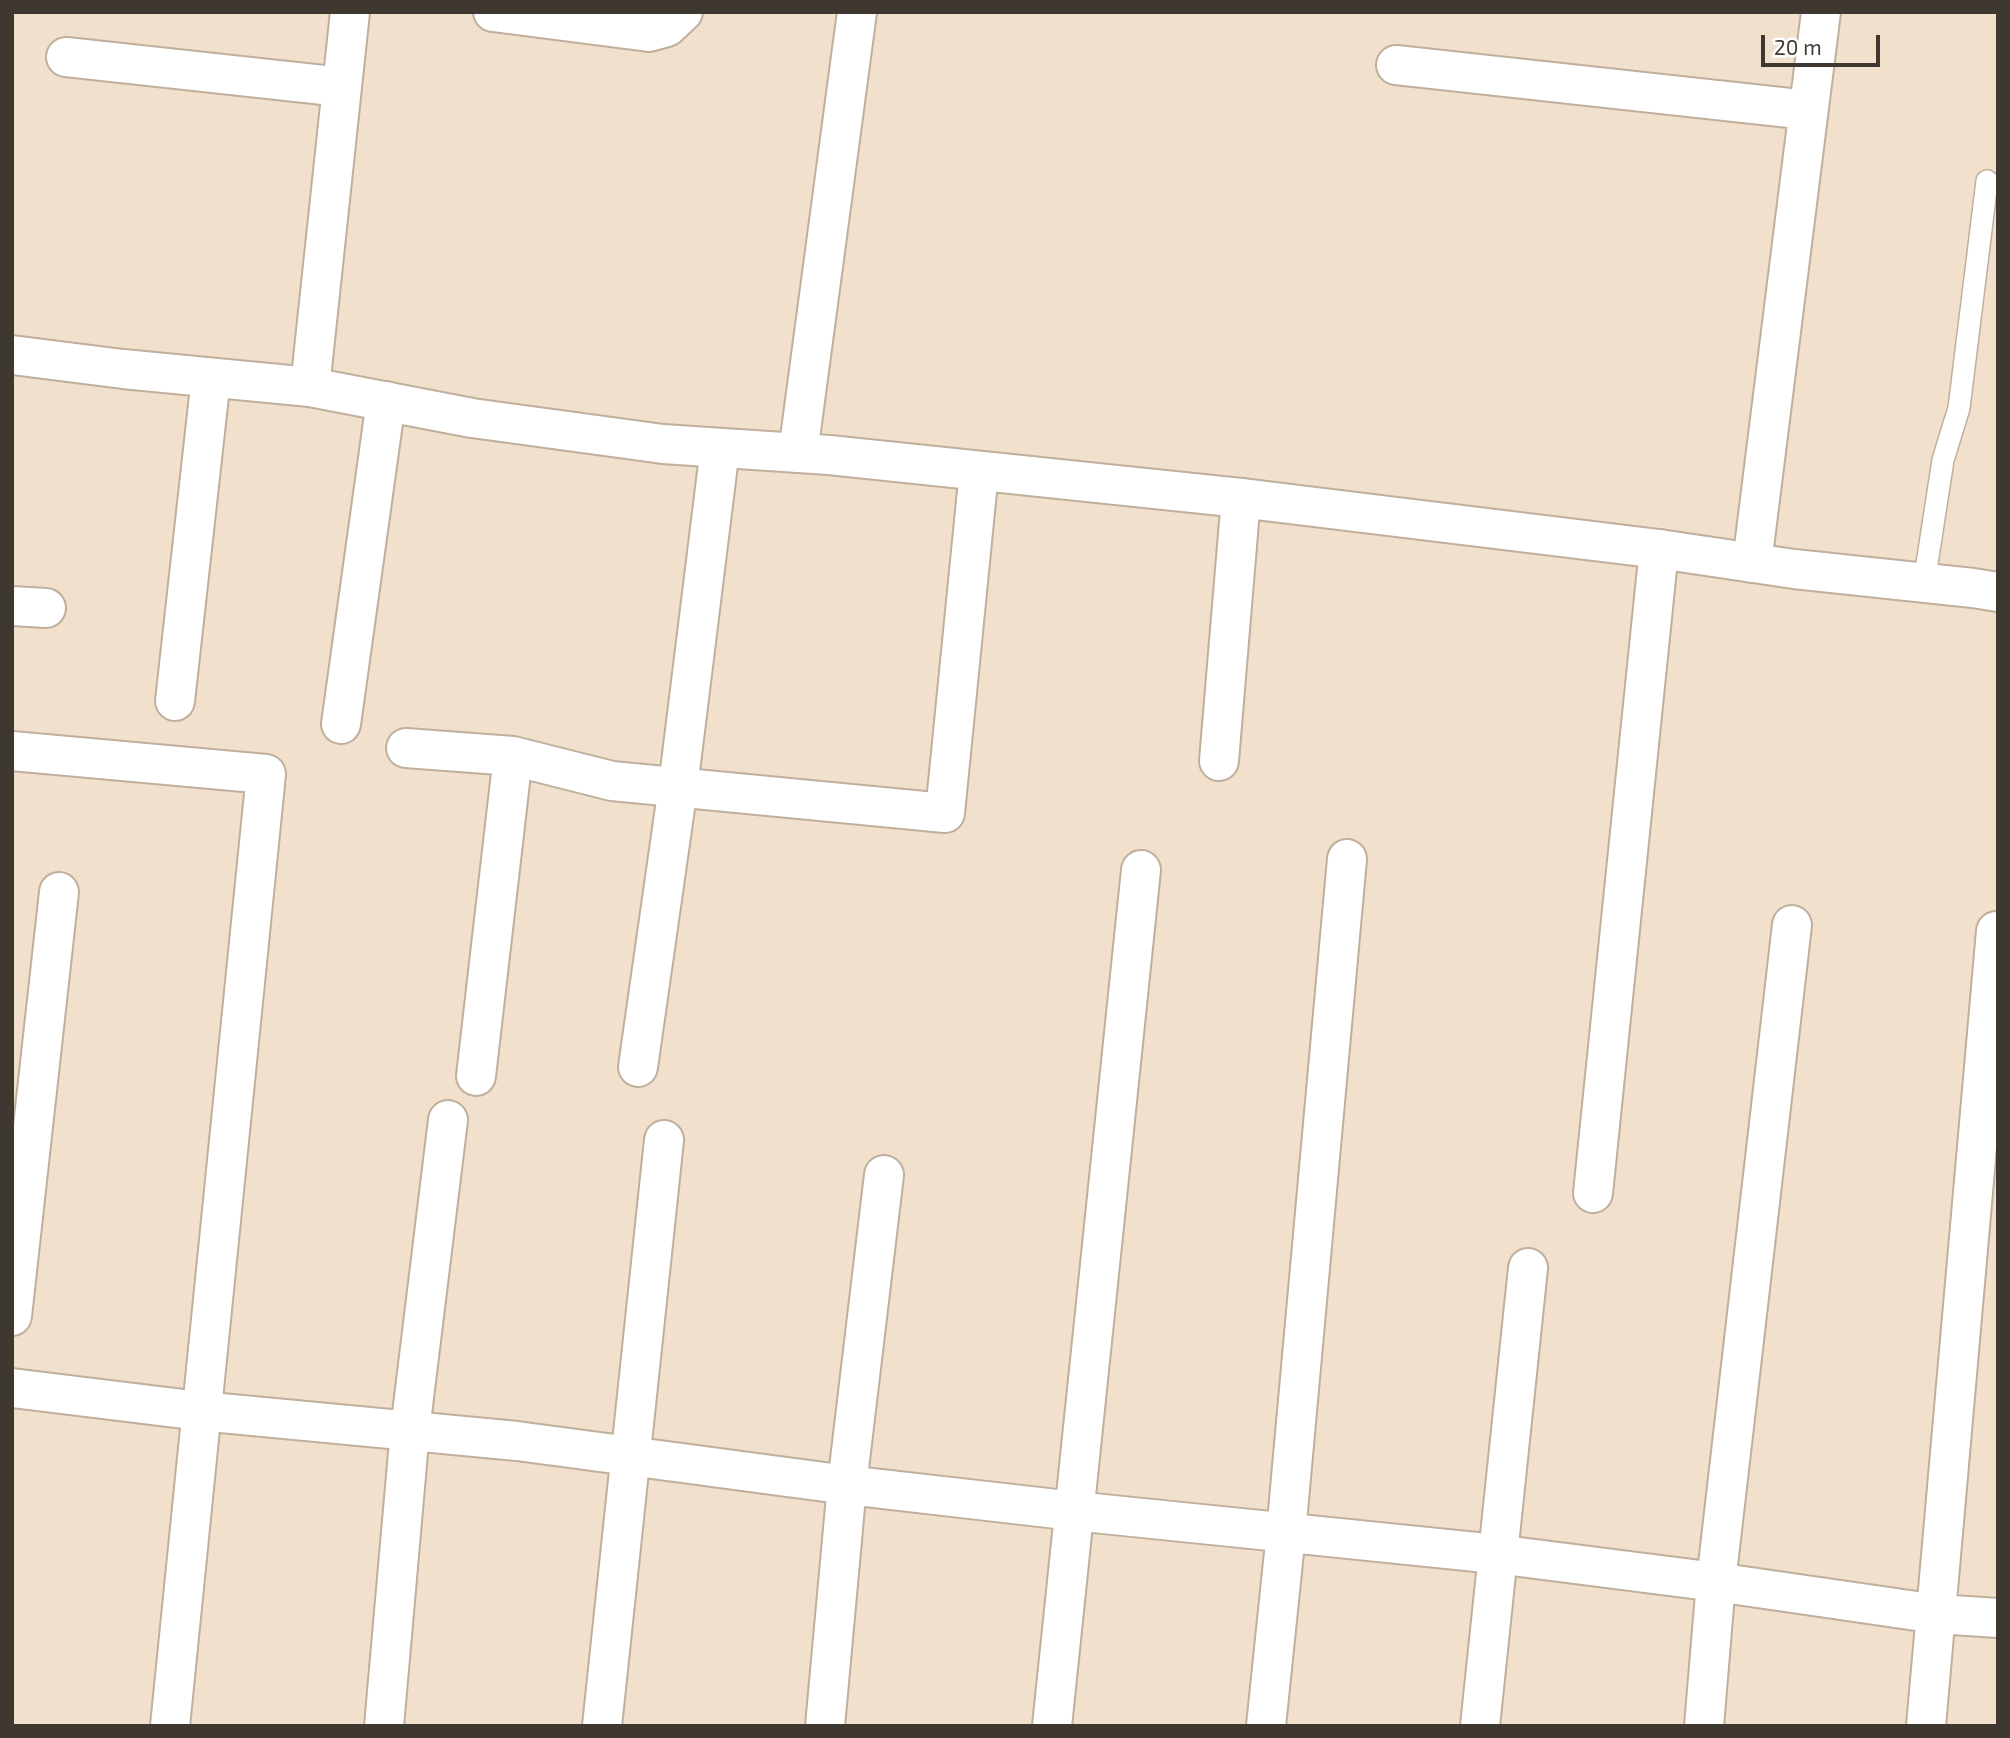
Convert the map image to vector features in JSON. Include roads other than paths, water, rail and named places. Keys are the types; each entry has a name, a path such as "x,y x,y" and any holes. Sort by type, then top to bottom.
{"street":[{"path":"310,387 350,12"},
{"path":"493,12 649,32 667,27 683,12"},
{"path":"798,453 857,12"},
{"path":"1752,562 1821,12"},
{"path":"66,57 342,87"},
{"path":"1395,65 1808,110"},
{"path":"12,355 122,369 310,387 472,418 663,443 798,453 1241,498 1659,549 1794,569 1998,592"},
{"path":"175,701 211,378"},
{"path":"341,724 386,401"},
{"path":"638,1067 678,787 720,447"},
{"path":"406,748 513,756 612,781 945,813 979,471"},
{"path":"1219,761 1241,498"},
{"path":"1593,1193 1659,549"},
{"path":"12,751 266,774 170,1726"},
{"path":"476,1076 513,756"},
{"path":"1266,1726 1347,859"},
{"path":"1052,1726 1141,870"},
{"path":"12,1316 59,892"},
{"path":"1703,1726 1716,1582 1792,925"},
{"path":"1926,1726 1996,931"},
{"path":"384,1726 410,1430 448,1120"},
{"path":"602,1726 664,1140"},
{"path":"825,1726 846,1486 884,1175"},
{"path":"1480,1726 1528,1268"},
{"path":"12,1388 201,1411 517,1441 846,1486 1496,1554 1937,1614 1998,1618"}],"lane":[{"path":"1924,583 1943,460 1959,408 1986,181"}]}
